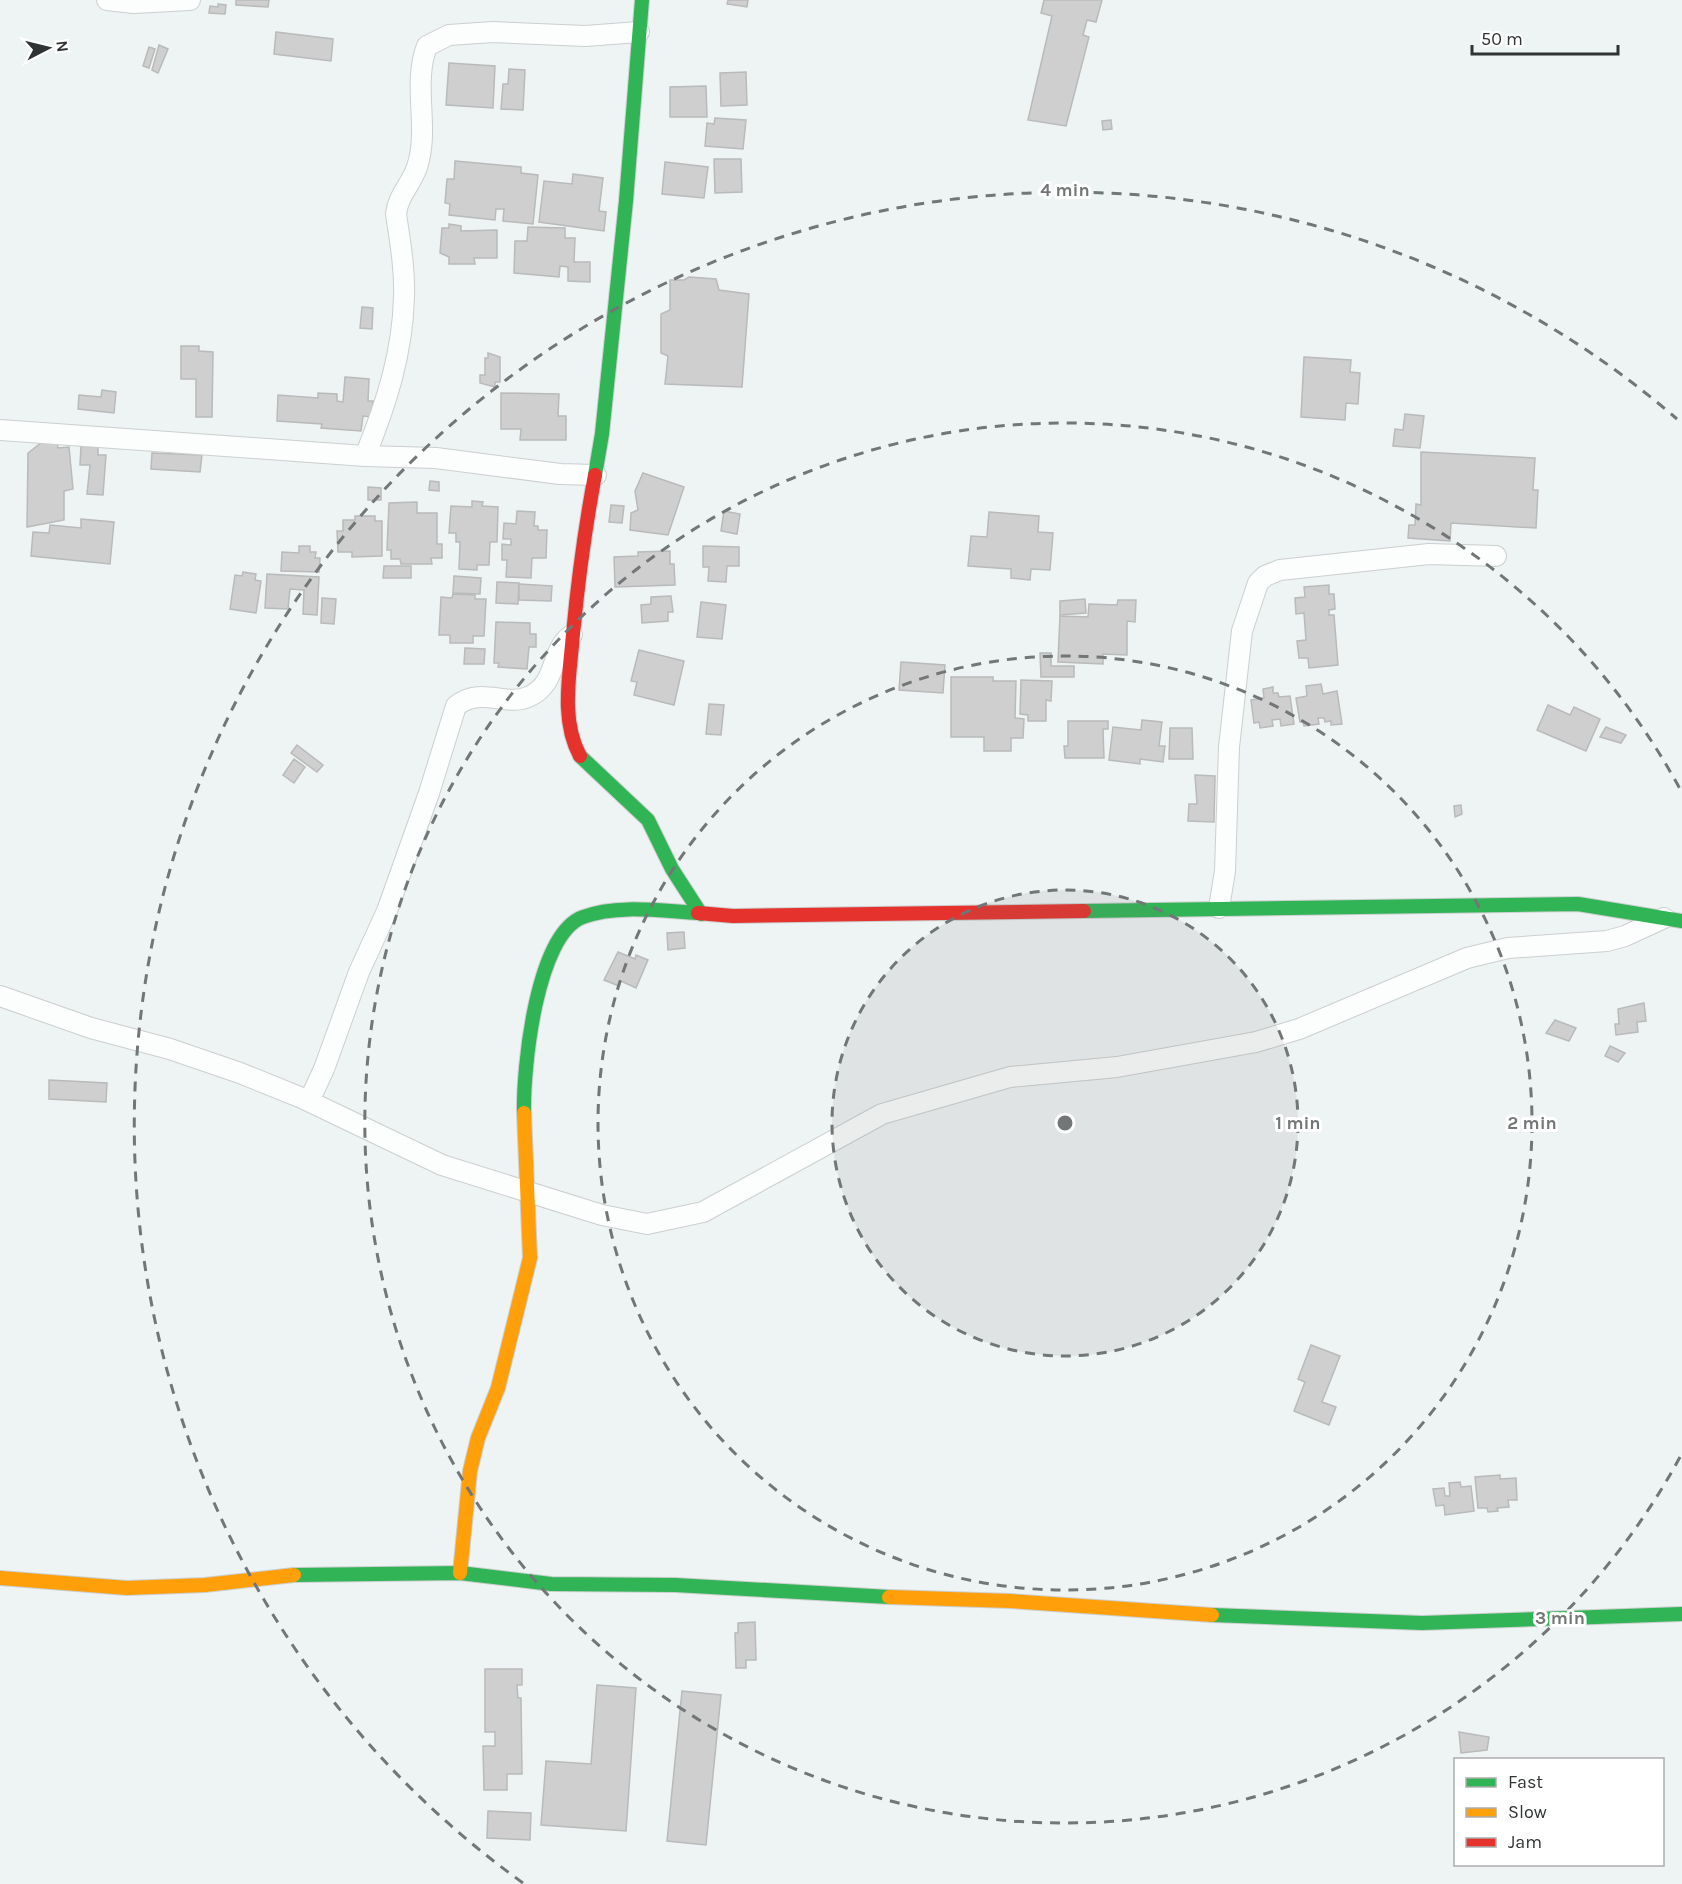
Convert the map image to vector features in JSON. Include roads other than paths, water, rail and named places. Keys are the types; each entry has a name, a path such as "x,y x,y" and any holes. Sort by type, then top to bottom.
{"street":[{"path":"107,0 134,3 190,0"},
{"path":"642,0 635,112 596,475 580,559 568,692 568,718 577,752 588,765 642,813 672,869 701,914"},
{"path":"365,456 391,386 400,338 404,296 396,214 398,200 417,168 420,148 421,61 427,46 449,35 460,34 494,32 585,36 639,32"},
{"path":"0,430 365,456 436,458 560,474 596,475"},
{"path":"1219,908 1225,871 1229,747 1240,649 1246,612 1258,583 1265,576 1280,570 1402,556 1429,554 1496,556"},
{"path":"309,1101 324,1069 359,972 387,911 429,793 456,706 472,698 514,699 531,696 550,678 561,645 574,633"},
{"path":"460,1573 461,1532 473,1456 498,1386 525,1288 531,1246 526,1191 524,1057 534,1005 563,932 574,920 593,912 829,915 1578,904 1673,919"},
{"path":"0,996 91,1028 171,1049 309,1101 442,1165 602,1215 647,1224 703,1212 882,1114 1010,1077 1117,1067 1256,1042 1299,1029 1467,958 1508,948 1607,941 1673,919"},
{"path":"0,1578 127,1588 197,1586 274,1575 460,1573 509,1581 551,1584 675,1586 833,1595 1010,1601 1264,1618 1422,1623 1682,1614"}]}
